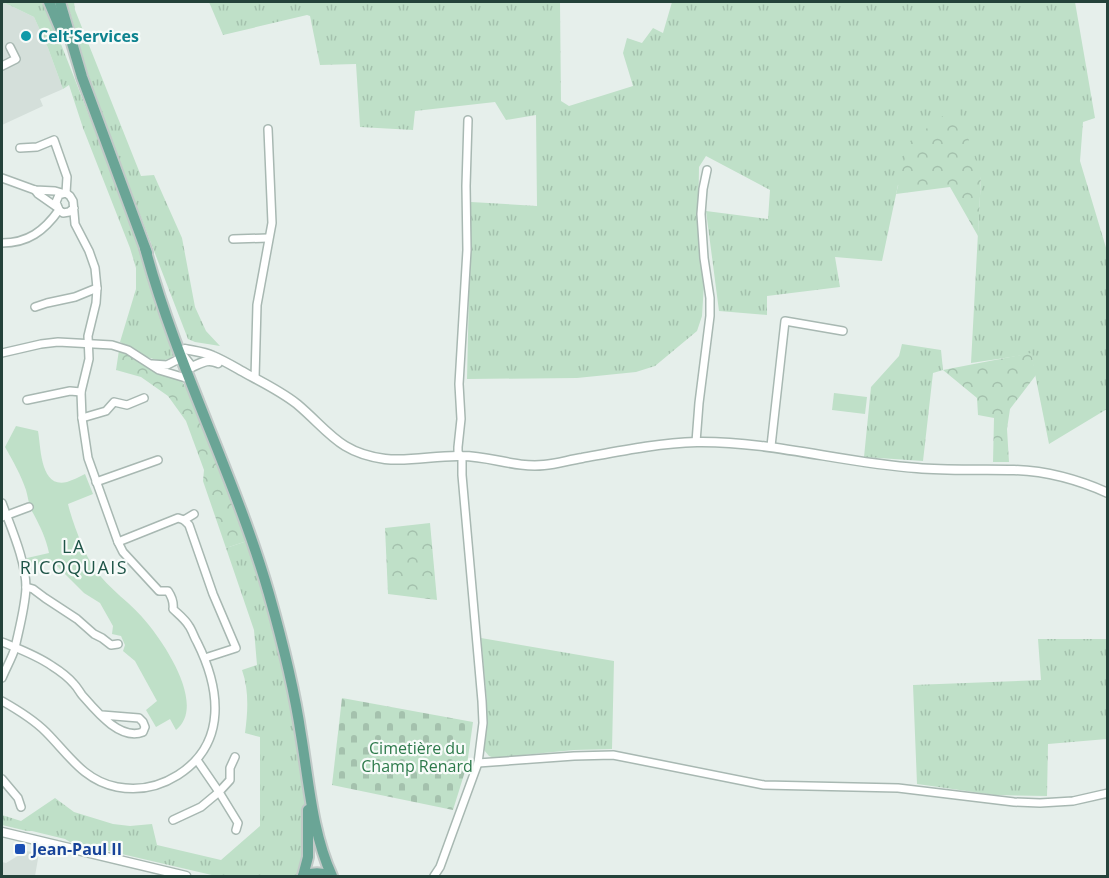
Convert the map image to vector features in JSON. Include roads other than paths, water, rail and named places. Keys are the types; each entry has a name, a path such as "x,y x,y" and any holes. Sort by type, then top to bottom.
{"main road":[{"path":"49,2 82,77"},
{"path":"60,2 82,77 145,248 164,291 189,379 230,481 261,567 280,635 298,716 321,848 332,876"},
{"path":"145,248 161,303 183,353 192,367 230,481"},
{"path":"309,789 308,857 303,876 315,873 332,876"}],"street":[{"path":"2,66 16,59 10,47"},
{"path":"434,876 440,867 478,763 483,723 462,459 458,447 461,419 459,384 467,250 468,120"},
{"path":"250,376 257,304 272,223 268,129"},
{"path":"20,148 37,147 54,140 67,177 64,193 57,198 56,202 60,210"},
{"path":"696,442 710,316 701,214 707,170"},
{"path":"2,178 35,190 55,190 70,196 74,208 75,224 95,268 97,288 88,336 89,359 81,392 86,450 123,552 159,591 168,591 173,609 188,625 205,658 215,696 215,718 210,737 197,760 171,780 154,786 115,787 85,772 66,756 46,732 24,714 2,701"},
{"path":"35,190 75,224"},
{"path":"60,210 69,212 74,208"},
{"path":"2,243 12,243 38,234 60,210"},
{"path":"233,239 268,238"},
{"path":"35,307 75,297 97,288"},
{"path":"161,303 168,312 184,356 192,367 209,360 250,376"},
{"path":"771,446 785,321 843,331"},
{"path":"2,353 58,342 112,345 128,350 159,370 189,379"},
{"path":"183,353 208,412"},
{"path":"150,363 167,365 183,353 212,355 292,401 335,440 360,453 375,457 404,460 460,456 483,457 519,464 541,465 655,446 696,442 731,442 771,446 901,467 1033,472 1075,481 1107,493"},
{"path":"27,400 70,391 81,392"},
{"path":"82,418 106,411 114,402 127,405 144,398"},
{"path":"96,482 158,460"},
{"path":"2,503 4,516 20,553 26,587 15,647 2,678"},
{"path":"4,516 29,507"},
{"path":"184,520 194,514"},
{"path":"118,542 178,518 189,525 213,594 236,648 205,658"},
{"path":"26,587 33,589 77,619 111,645 118,644"},
{"path":"2,642 24,650 54,667 76,685 102,715 120,731 137,734 145,727 139,718 102,715"},
{"path":"478,763 613,755 764,785 897,788 1040,803 1073,801 1107,793"},
{"path":"173,820 201,807 219,792 230,780 230,768 235,757"},
{"path":"197,760 238,822 236,830"},
{"path":"2,779 18,798 21,807"},
{"path":"2,832 186,876"}],"place":[{"name":"Celt'Services","path":"26,36"},
{"name":"Jean-Paul II","path":"20,849"}],"district":[{"name":"LA RICOQUAIS","path":"74,556"}],"park label":[{"name":"Cimetière du Champ Renard","path":"417,757"}]}
